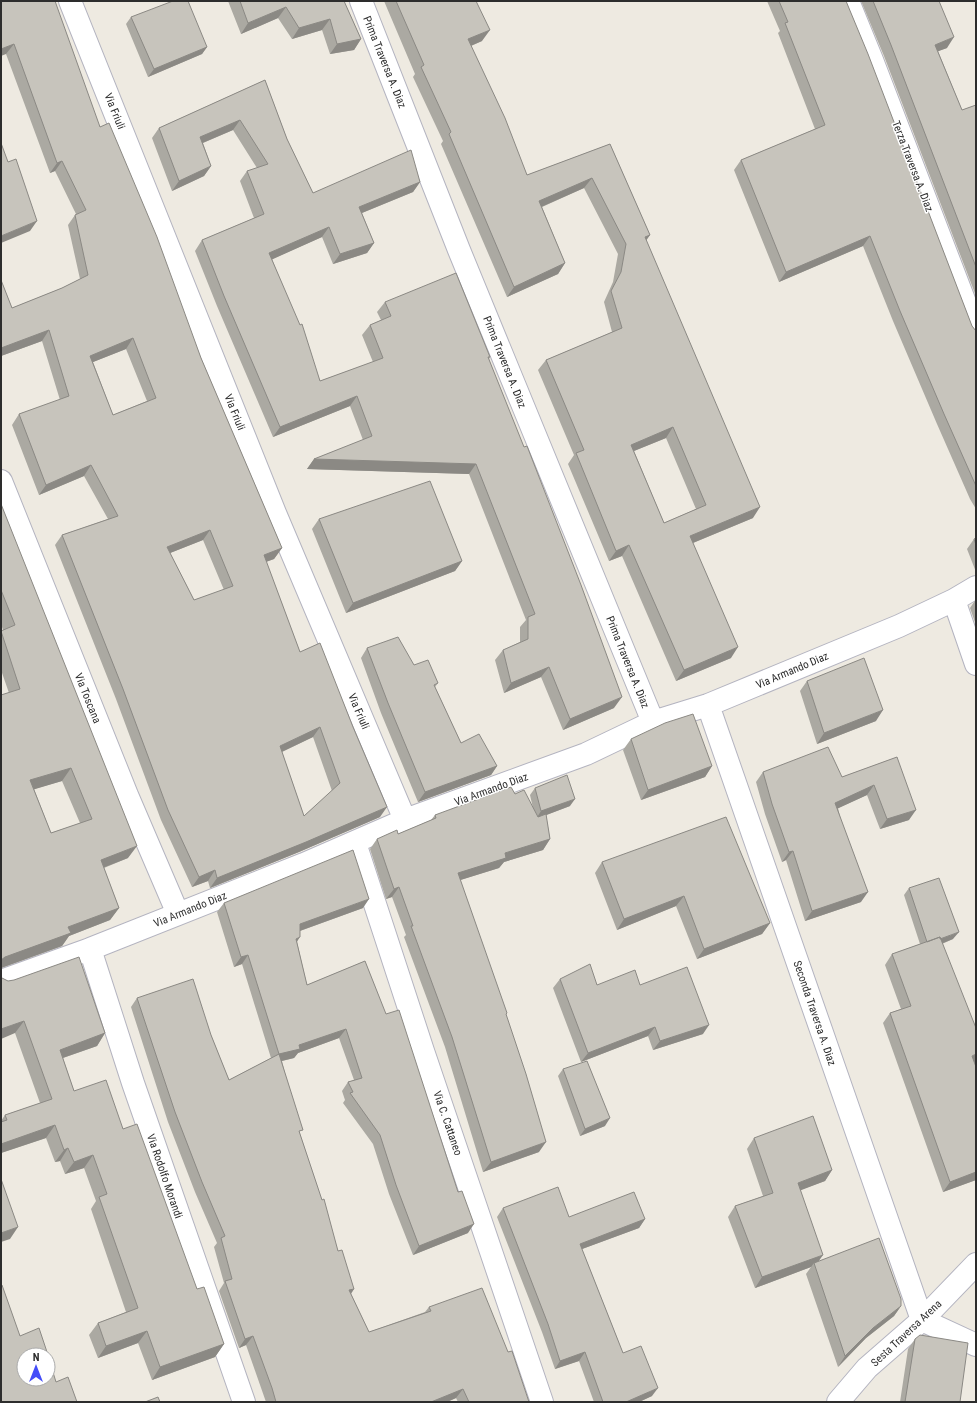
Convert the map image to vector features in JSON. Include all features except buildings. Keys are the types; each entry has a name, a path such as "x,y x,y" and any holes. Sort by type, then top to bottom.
{"street":[{"name":"Via Friuli","path":"70,1 276,513 405,820"},
{"name":"Prima Traversa A. Diaz","path":"361,1 459,250 653,722"},
{"name":"Terza Traversa A. Diaz","path":"848,1 976,331"},
{"name":"Via Toscana","path":"1,481 127,795 178,914"},
{"name":"Via Armando Diaz","path":"1,981 90,949 178,914 355,843 405,820 586,754 653,722 708,705 899,626 954,600 976,587"},
{"path":"954,600 976,664"},
{"name":"Seconda Traversa A. Diaz","path":"708,705 922,1320"},
{"name":"Via C. Cattaneo","path":"355,843 428,1066 542,1402"},
{"name":"Via Rodolfo Morandi","path":"90,949 133,1083 244,1402"},
{"name":"Sesta Traversa Arena","path":"838,1402 868,1368 922,1320 976,1264"},
{"path":"922,1320 976,1345"}]}
